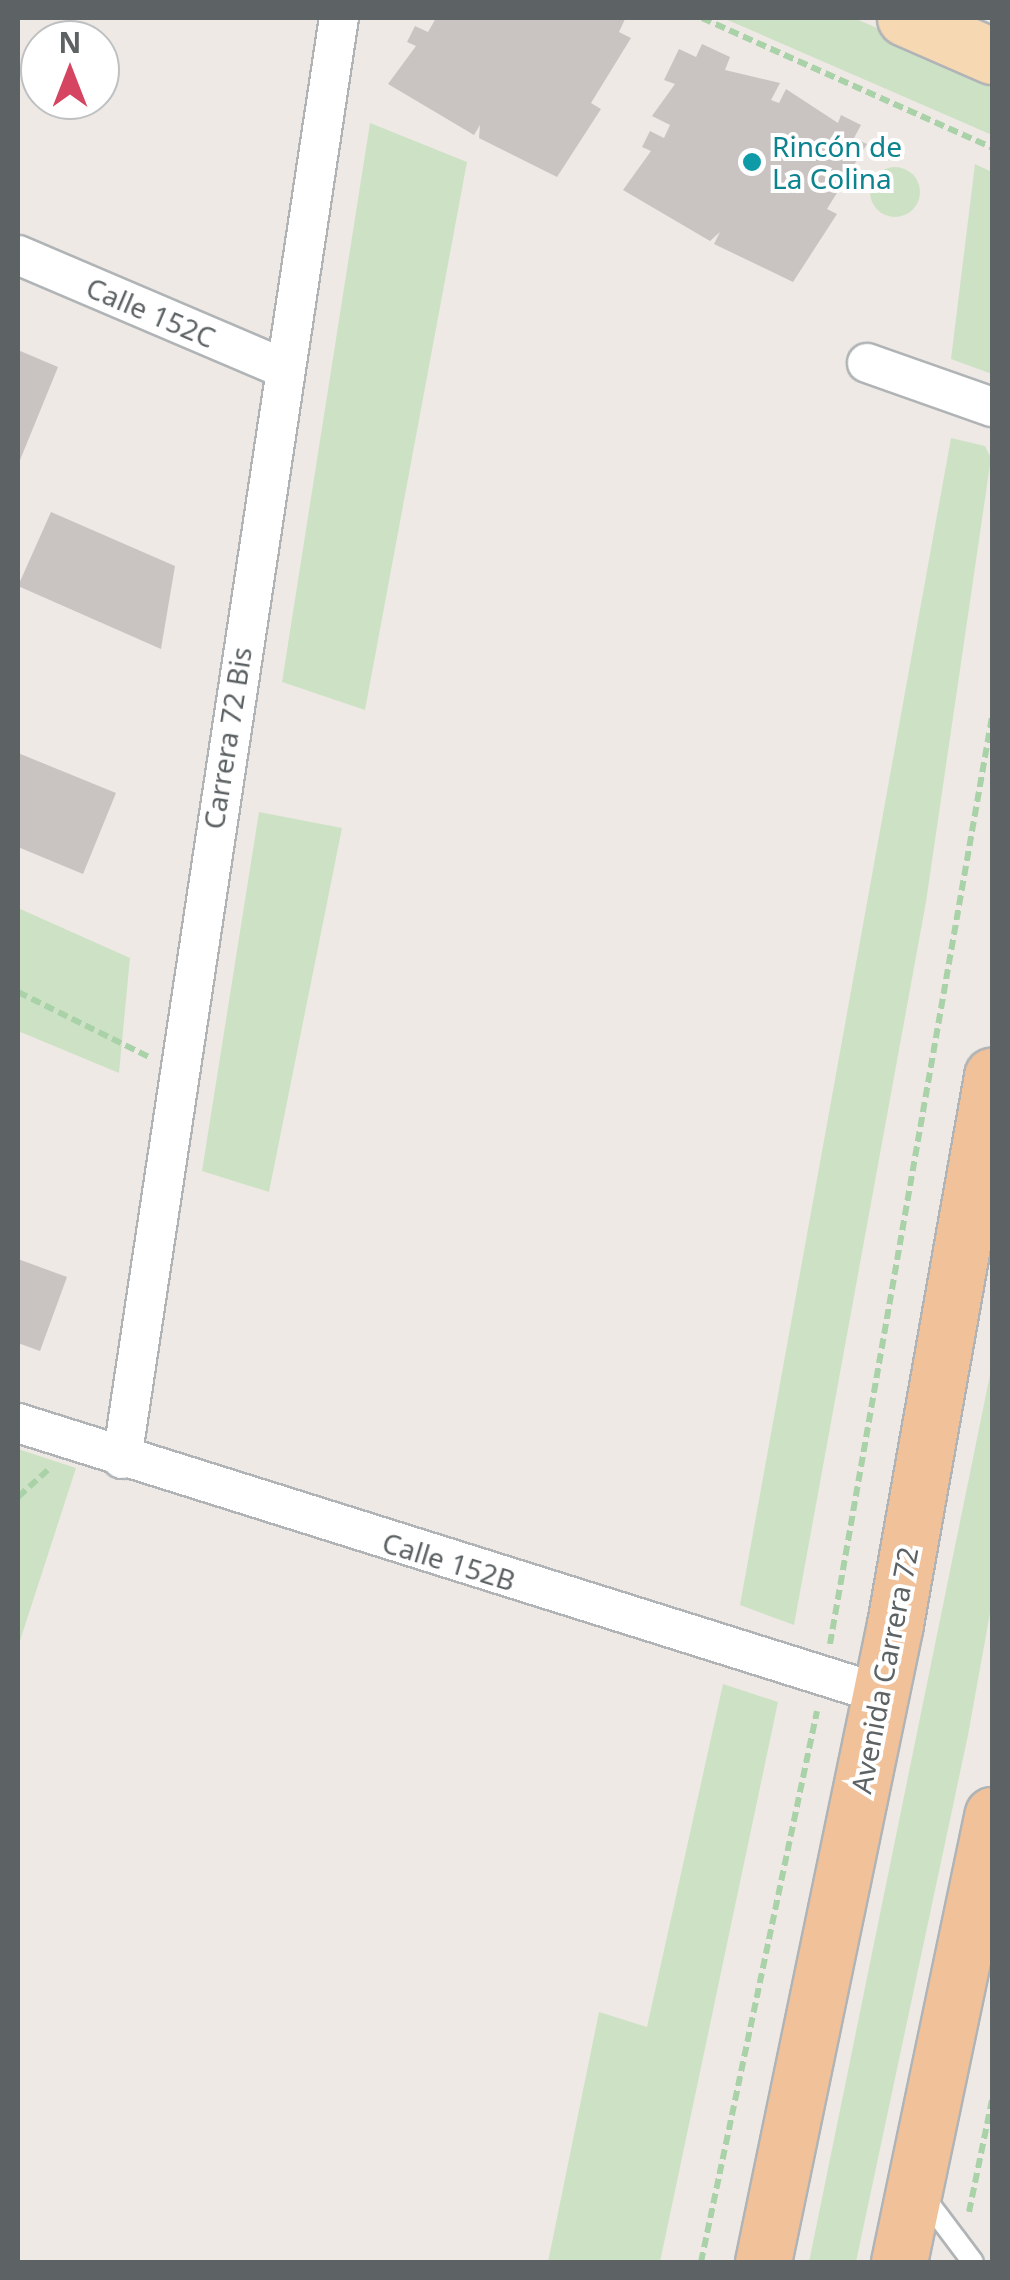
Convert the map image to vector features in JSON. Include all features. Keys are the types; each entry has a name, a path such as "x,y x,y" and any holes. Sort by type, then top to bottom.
{"highway":[{"name":"Avenida Carrera 72","path":"763,2262 881,1694 992,1076"},
{"path":"899,2262 992,1815"}],"main road":[{"path":"905,18 992,56"}],"street":[{"name":"Carrera 72 Bis","path":"122,1459 339,18"},
{"name":"Calle 152C","path":"18,255 285,369"},
{"path":"867,363 992,407"},
{"name":"Calle 152B","path":"18,1423 122,1459 881,1694"}],"lane":[{"path":"915,2183 967,2258"}],"path":[{"path":"702,18 992,148"},
{"path":"701,2262 824,1677 992,717"},
{"path":"18,992 178,1070"},
{"path":"967,2258 992,2100"}],"green space":[{"path":"723,18 854,18 992,78 992,135"},
{"path":"370,123 467,162 365,710 282,682"},
{"path":"975,164 992,172 992,374 951,359"},
{"path":"895,167 913,174 920,192 913,210 895,217 877,210 870,192 877,174"},
{"path":"951,438 985,446 991,458 926,902 794,1625 740,1605"},
{"path":"259,812 342,828 269,1192 202,1171"},
{"path":"18,908 130,958 119,1073 18,1031"},
{"path":"992,1365 992,1602 968,1735 856,2262 809,2262"},
{"path":"18,1449 76,1468 18,1647"},
{"path":"723,1684 778,1702 660,2262 548,2262 599,2012 647,2027"}],"building":[{"path":"436,18 625,19 619,32 631,38 591,103 601,109 557,177 479,138 480,125 474,135 388,84 416,46 407,42 415,26 428,32"},
{"name":"Rincón de La Colina","path":"702,44 730,57 725,70 780,83 771,100 779,103 786,89 838,123 841,115 861,125 854,138 867,144 827,209 837,214 793,282 714,244 720,232 710,241 623,190 651,151 642,147 650,131 664,138 670,125 652,116 675,84 664,80 679,49 696,57"},
{"path":"18,350 58,367 18,465"},
{"path":"51,512 175,566 161,649 18,586"},
{"path":"18,753 116,793 83,874 18,847"},
{"path":"18,1259 67,1277 40,1351 18,1343"}],"place":[{"name":"Rincón de La Colina","path":"752,162"}]}
